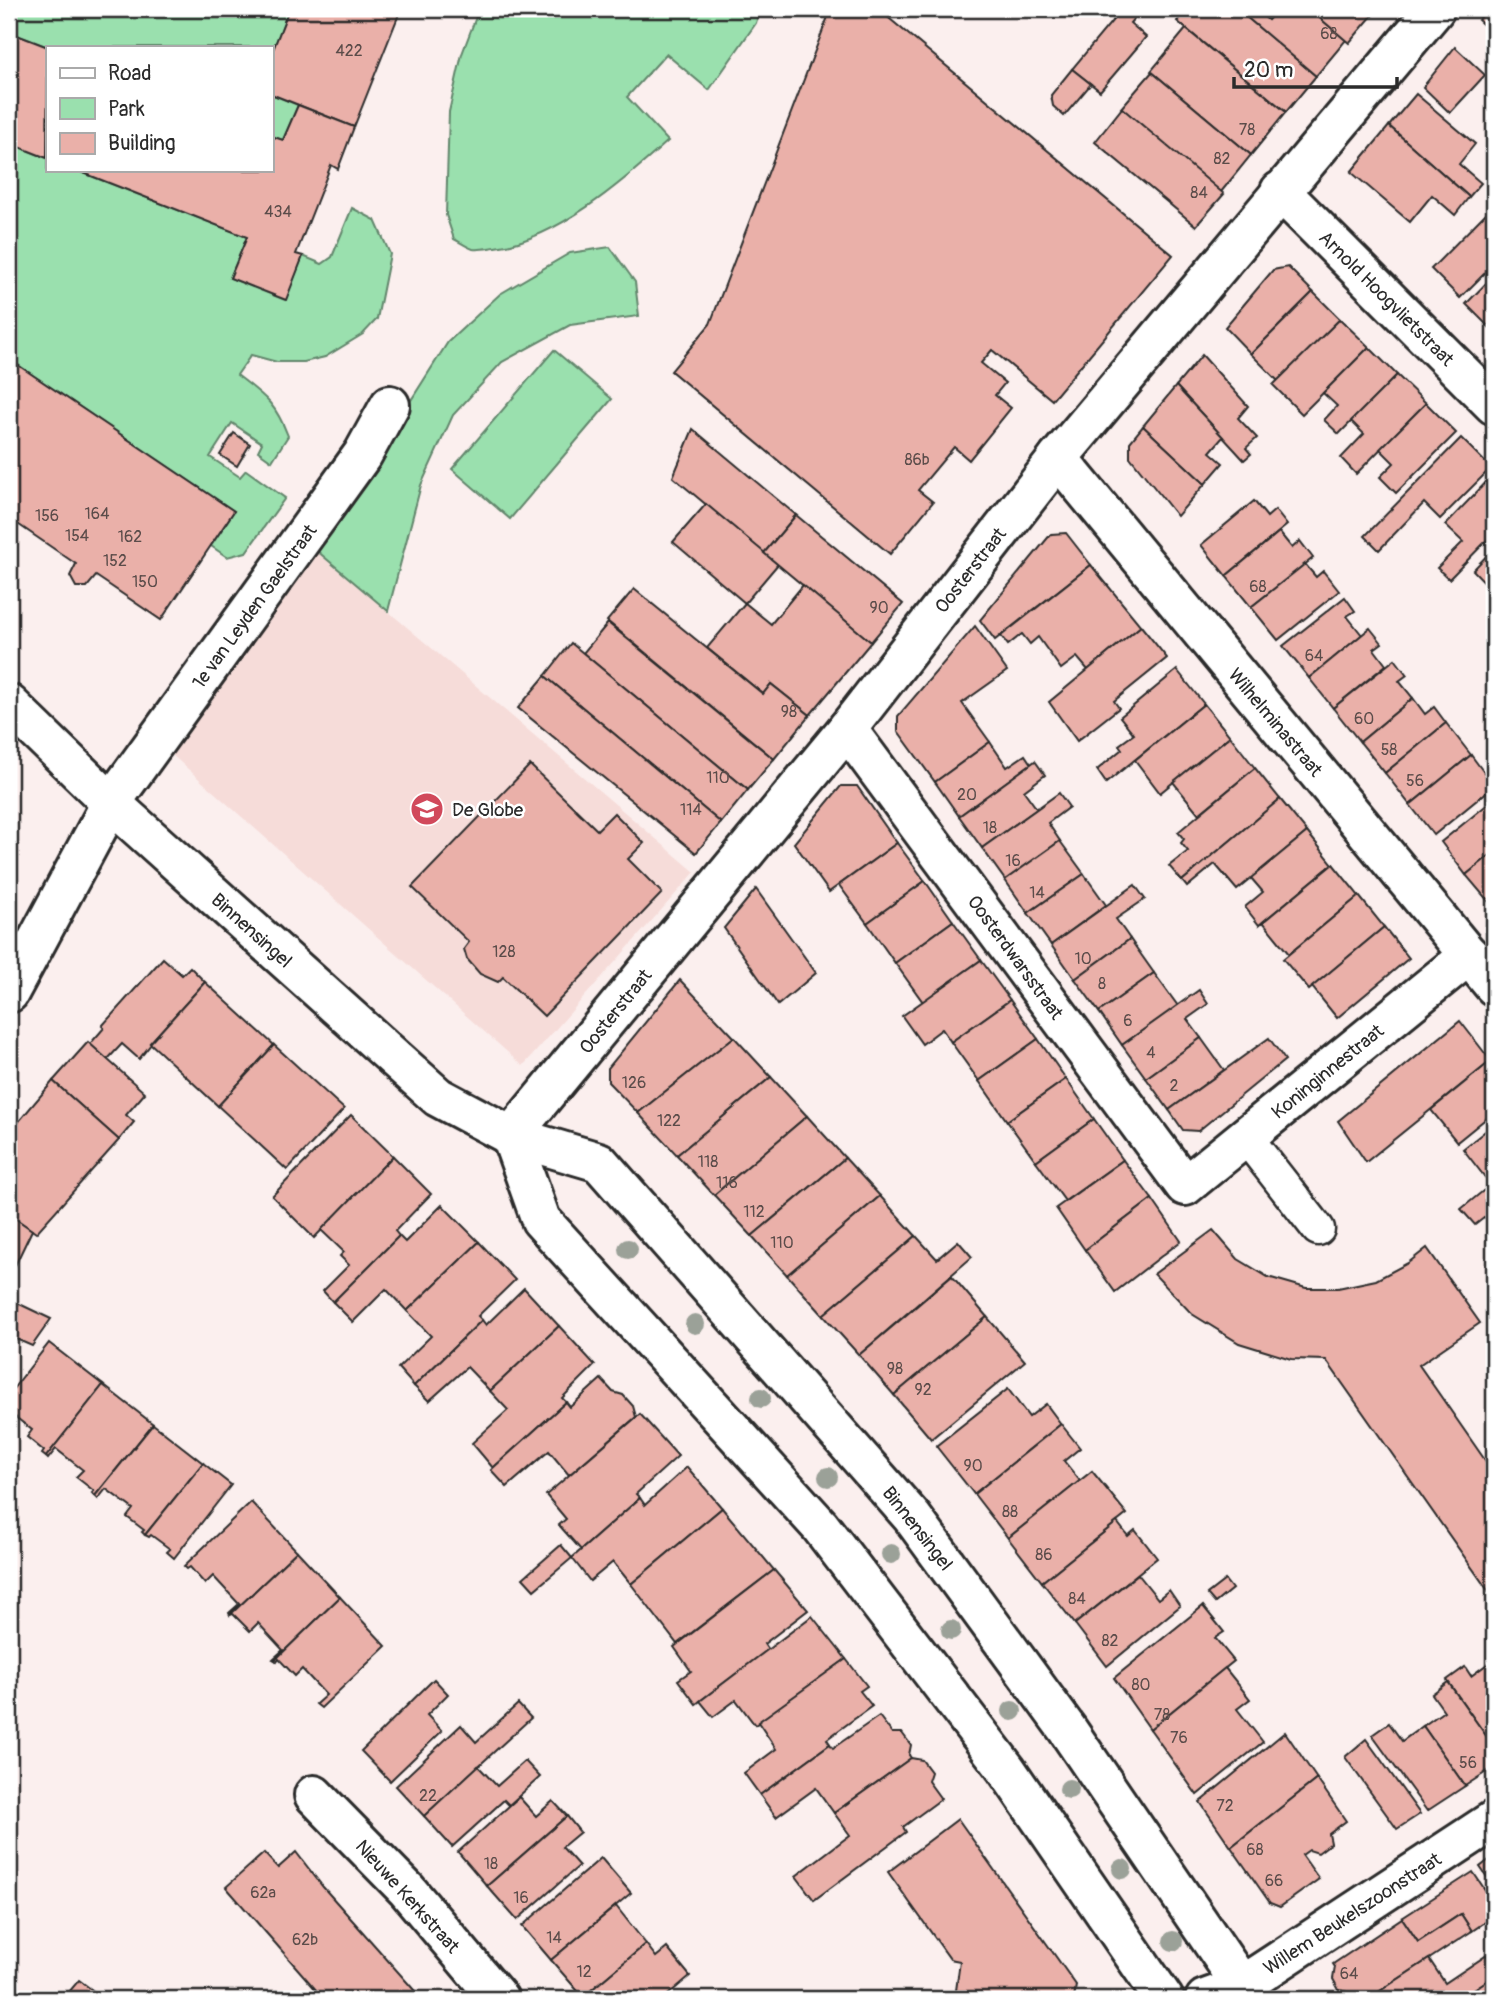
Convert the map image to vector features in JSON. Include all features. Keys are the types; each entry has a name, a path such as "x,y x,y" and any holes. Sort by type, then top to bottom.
{"street":[{"name":"Oosterstraat","path":"511,1136 847,729 1058,458 1435,9"},
{"name":"Arnold Hoogvlietstraat","path":"1280,191 1494,405"},
{"name":"1e van Leyden Gaelstraat","path":"9,993 111,803 363,454 390,405"},
{"name":"Wilhelminastraat","path":"1058,458 1494,986"},
{"name":"Binnensingel","path":"9,704 111,803 438,1097 511,1136 600,1162 912,1517 1068,1728 1246,1992"},
{"name":"Oosterdwarsstraat","path":"847,729 1185,1186"},
{"name":"Koninginnestraat","path":"1185,1186 1469,956"},
{"path":"511,1136 541,1220 820,1526 1006,1769 1164,1999"},
{"name":"Nieuwe Kerkstraat","path":"314,1795 407,1890 499,1999"},
{"name":"Willem Beukelszoonstraat","path":"1205,1999 1246,1992 1494,1820"}],"lane":[{"path":"1246,1137 1318,1229"}],"shaded area":[{"name":"De Globe","path":"316,550 695,872 523,1066 162,746"}],"green space":[{"path":"9,9 289,9 273,50 273,46 46,46 9,32"},
{"path":"479,9 760,9 756,23 709,90 666,54 627,97 668,141 631,173 588,206 542,233 518,242 473,249 454,239 446,215 449,112 462,54"},
{"path":"273,95 298,105 283,140 273,137"},
{"path":"9,143 46,158 46,172 81,172 247,237 230,278 285,300 303,256 322,264 332,257 352,208 375,220 390,254 377,319 363,334 325,357 304,362 277,362 251,355 237,375 268,401 288,436 272,461 258,451 262,443 232,423 210,457 240,477 246,470 285,498 246,552 227,557 211,546 234,511 9,359"},
{"path":"610,247 635,282 639,316 570,325 502,362 453,415 421,485 388,611 316,550 448,342 500,294 570,253"},
{"path":"554,350 612,399 510,519 452,469"}],"building":[{"path":"289,9 401,9 354,127 273,95 273,50"},
{"path":"831,9 878,9 1173,255 1052,400 992,350 981,363 1005,383 995,395 1011,408 969,460 954,447 918,490 933,502 890,554 671,371 710,324"},
{"path":"1122,9 1142,9 1130,23 1146,37 1100,91 1072,69"},
{"path":"1187,9 1237,9 1316,76 1286,112 1177,21"},
{"path":"1237,9 1260,9 1261,14 1268,20 1278,9 1309,9 1346,40 1316,76"},
{"path":"1309,9 1378,9 1349,43"},
{"path":"1488,9 1494,9 1494,35 1478,20"},
{"path":"1186,29 1286,112 1251,155 1151,71"},
{"path":"9,32 46,46 46,158 9,143"},
{"path":"1455,47 1485,75 1450,113 1423,87"},
{"path":"1072,69 1091,84 1064,116 1053,106 1051,95"},
{"path":"1152,72 1251,155 1221,192 1121,108"},
{"path":"1416,94 1475,144 1459,164 1481,183 1469,197 1389,126"},
{"path":"298,105 354,127 338,169 331,165 296,254 303,256 286,300 230,278 247,237 81,172 273,172 273,137 283,140"},
{"path":"1122,108 1224,194 1196,226 1095,142"},
{"path":"1389,126 1469,197 1455,215 1432,195 1410,222 1351,172"},
{"path":"1494,205 1494,264 1460,298 1431,269"},
{"path":"1288,267 1313,292 1251,354 1225,327 1273,270"},
{"path":"1494,275 1494,330 1493,331 1466,304"},
{"path":"1313,292 1340,319 1278,381 1251,354"},
{"path":"1340,319 1369,347 1302,414 1273,385"},
{"path":"1369,347 1397,375 1339,434 1324,420 1337,406 1323,393"},
{"path":"1202,355 1248,406 1238,418 1257,438 1246,448 1251,454 1244,460 1176,386"},
{"path":"9,359 234,511 161,620 96,576 87,587 76,587 70,576 76,564 9,518"},
{"path":"1397,375 1426,403 1356,474 1341,458 1364,434 1351,421"},
{"path":"1176,386 1223,437 1210,452 1223,463 1205,484 1143,426"},
{"path":"1426,403 1456,433 1396,493 1380,477 1394,463 1380,449"},
{"path":"1143,426 1205,484 1177,516 1130,457 1130,442"},
{"path":"693,429 796,515 764,553 673,477"},
{"path":"234,433 250,444 237,466 220,455"},
{"path":"1461,438 1491,468 1440,519 1424,503 1379,550 1365,536"},
{"path":"1494,474 1494,533 1449,579 1437,568 1463,542 1445,525"},
{"path":"1254,501 1267,517 1275,510 1287,525 1226,576 1201,545"},
{"path":"706,504 778,564 745,603 673,542"},
{"path":"796,515 903,604 871,642 764,553"},
{"path":"1279,532 1292,548 1300,541 1313,558 1251,607 1226,576"},
{"path":"1066,533 1091,565 995,640 980,620 1051,534"},
{"path":"1494,548 1494,592 1473,570"},
{"path":"1305,564 1316,577 1323,571 1339,591 1278,640 1251,607"},
{"path":"1091,565 1141,626 1088,670 1077,657 1061,669 1038,637 1030,644 1022,634 1008,645 1001,636"},
{"path":"803,585 871,642 810,715 771,684 763,694 707,648 745,603 771,624"},
{"path":"634,589 763,694 771,684 810,715 774,759 607,621"},
{"path":"1345,597 1355,611 1347,616 1362,635 1309,678 1283,646"},
{"path":"608,623 774,759 748,790 583,653"},
{"path":"975,626 1007,671 962,703 990,742 935,782 898,731 898,716"},
{"path":"1141,626 1167,658 1114,701 1119,708 1077,741 1049,702"},
{"path":"1370,628 1382,643 1374,649 1386,665 1333,708 1309,678"},
{"path":"571,643 748,790 721,823 545,676"},
{"path":"1395,659 1407,675 1399,681 1413,698 1360,742 1333,708"},
{"path":"1177,670 1204,704 1106,783 1097,770 1122,749 1119,745 1134,734 1120,717"},
{"path":"545,676 721,823 696,853 518,708"},
{"path":"1413,698 1425,714 1434,707 1446,723 1385,773 1360,742"},
{"path":"1204,704 1230,736 1160,793 1135,760"},
{"path":"1446,723 1471,755 1410,805 1385,773"},
{"path":"1230,736 1255,768 1199,814 1173,782"},
{"path":"990,742 1007,767 1025,755 1031,764 959,816 935,782"},
{"path":"1471,755 1494,786 1434,835 1410,805"},
{"path":"1035,761 1045,775 1024,791 1037,809 982,848 959,816"},
{"path":"530,765 597,830 614,813 644,843 628,859 662,893 544,1016 503,977 498,982 480,974 467,959 464,949 469,942 412,887"},
{"path":"1255,768 1280,799 1182,881 1169,866 1188,851 1181,843 1184,839 1178,832"},
{"path":"841,786 857,786 897,843 829,892 794,843"},
{"path":"1059,793 1069,807 1048,823 1060,841 1005,880 982,848"},
{"path":"1280,799 1307,832 1237,890 1215,864 1187,887 1182,881"},
{"path":"1494,799 1494,852 1466,875 1441,842"},
{"path":"1307,832 1333,864 1259,925 1245,907 1263,892 1251,878"},
{"path":"1060,841 1084,874 1028,913 1005,880"},
{"path":"897,843 925,881 867,923 839,885"},
{"path":"1494,852 1494,908 1466,875"},
{"path":"1333,864 1359,896 1289,954 1263,922"},
{"path":"1084,874 1106,905 1051,945 1028,913"},
{"path":"925,881 953,921 895,963 867,923"},
{"path":"1135,885 1145,899 1116,919 1130,939 1075,979 1051,945"},
{"path":"756,889 816,973 778,1005 724,928"},
{"path":"1359,896 1384,927 1309,990 1283,959"},
{"path":"953,921 981,960 923,1002 895,963"},
{"path":"1384,927 1409,958 1337,1018 1312,987"},
{"path":"1130,939 1154,973 1099,1012 1075,979"},
{"path":"163,958 182,975 190,967 205,982 139,1059 122,1044 107,1060 90,1044 104,1028 102,1026"},
{"path":"981,960 1010,1000 951,1042 942,1029 922,1044 902,1016"},
{"path":"1154,973 1178,1006 1122,1045 1099,1012"},
{"path":"680,980 734,1037 638,1113 608,1082 608,1068"},
{"path":"205,982 274,1045 218,1106 150,1043"},
{"path":"1199,990 1208,1004 1187,1019 1201,1038 1146,1078 1122,1045"},
{"path":"1010,1000 1038,1039 979,1081 951,1042"},
{"path":"1460,1021 1491,1061 1366,1162 1338,1121"},
{"path":"734,1037 771,1077 677,1155 638,1113"},
{"path":"1201,1038 1224,1070 1169,1110 1146,1078"},
{"path":"1269,1038 1285,1060 1198,1131 1183,1130 1169,1110"},
{"path":"1038,1039 1066,1079 1007,1121 979,1081"},
{"path":"88,1042 145,1093 126,1115 134,1122 119,1140 53,1081"},
{"path":"274,1045 344,1109 287,1170 218,1106"},
{"path":"1491,1061 1494,1065 1494,1112 1457,1142 1431,1110"},
{"path":"771,1077 807,1116 714,1195 677,1155"},
{"path":"1066,1079 1094,1119 1036,1161 1007,1121"},
{"path":"53,1081 119,1140 36,1233 9,1214 9,1133"},
{"path":"351,1115 393,1156 314,1238 272,1196"},
{"path":"807,1116 845,1158 752,1236 714,1195"},
{"path":"1094,1119 1123,1160 1065,1201 1036,1161"},
{"path":"1494,1124 1494,1182 1491,1185 1463,1149"},
{"path":"393,1156 431,1194 395,1231 399,1236 333,1302 323,1291 349,1265 340,1256 344,1252 321,1230"},
{"path":"845,1158 880,1196 787,1275 752,1236"},
{"path":"1123,1160 1152,1199 1085,1250 1056,1208"},
{"path":"1494,1182 1494,1210 1475,1225 1461,1209"},
{"path":"880,1196 916,1236 823,1315 787,1275"},
{"path":"1152,1199 1181,1241 1115,1292 1085,1250"},
{"path":"442,1205 479,1242 407,1311 386,1289 353,1322 333,1302 399,1236 405,1242"},
{"path":"9,1214 32,1230 9,1278"},
{"path":"1213,1230 1238,1259 1268,1277 1306,1288 1338,1288 1376,1280 1408,1263 1427,1248 1480,1323 1419,1365 1494,1473 1494,1599 1326,1360 1291,1359 1239,1343 1192,1314 1154,1274"},
{"path":"916,1236 937,1259 958,1241 972,1257 859,1355 823,1315"},
{"path":"479,1242 515,1280 478,1316 482,1320 414,1386 398,1368 431,1336 407,1311"},
{"path":"952,1276 987,1317 894,1395 859,1355"},
{"path":"524,1288 559,1326 490,1391 467,1367 429,1401 414,1386 482,1320 486,1325"},
{"path":"9,1299 51,1319 32,1346 9,1336"},
{"path":"987,1317 1025,1361 931,1439 894,1395"},
{"path":"559,1326 595,1365 562,1398 566,1402 493,1468 472,1443 508,1410 490,1391"},
{"path":"49,1343 103,1385 46,1457 42,1454 44,1451 27,1437 32,1430 9,1412 9,1394"},
{"path":"601,1379 613,1392 623,1395 633,1406 636,1417 569,1475 549,1451 507,1487 491,1470 566,1402 570,1407"},
{"path":"103,1385 153,1424 95,1496 92,1493 94,1491 76,1477 83,1470 56,1449 48,1459 46,1457"},
{"path":"1008,1389 1029,1417 1046,1404 1061,1424 974,1494 936,1446"},
{"path":"640,1414 678,1456 636,1494 640,1498 581,1550 559,1525 566,1519 546,1495"},
{"path":"153,1424 203,1463 145,1535 142,1532 144,1530 127,1517 133,1509 106,1489 98,1499 95,1496"},
{"path":"1061,1424 1080,1448 1064,1461 1080,1481 1008,1538 974,1494"},
{"path":"203,1463 231,1485 174,1558 167,1552 170,1549 151,1535 145,1535"},
{"path":"687,1467 722,1508 631,1584 613,1562 590,1581 572,1558 640,1498 645,1505"},
{"path":"1092,1471 1127,1514 1042,1582 1008,1538"},
{"path":"251,1502 297,1551 230,1615 239,1604 213,1576 205,1584 190,1567 187,1569 184,1566"},
{"path":"722,1508 774,1570 677,1644 631,1584"},
{"path":"1117,1522 1128,1536 1135,1530 1157,1558 1075,1624 1042,1582"},
{"path":"561,1545 572,1558 534,1590 523,1578"},
{"path":"297,1551 340,1597 275,1660 273,1659 283,1650 258,1623 250,1631 233,1614 230,1615"},
{"path":"774,1570 808,1610 764,1644 768,1650 696,1704 678,1680 691,1671 674,1647"},
{"path":"1138,1574 1158,1599 1169,1590 1180,1606 1107,1666 1075,1624"},
{"path":"1225,1580 1232,1589 1215,1603 1207,1594"},
{"path":"340,1597 386,1646 321,1708 316,1704 326,1695 302,1669 295,1676 279,1659 277,1662 275,1660"},
{"path":"1203,1606 1224,1632 1215,1638 1234,1661 1150,1729 1114,1678"},
{"path":"812,1616 846,1659 755,1725 736,1700 713,1717 700,1701"},
{"path":"846,1659 867,1686 860,1691 872,1706 827,1739 830,1744 760,1795 744,1773 776,1749 758,1722"},
{"path":"1490,1662 1494,1668 1494,1747 1447,1680 1465,1667 1471,1676"},
{"path":"1225,1668 1250,1699 1237,1709 1263,1742 1197,1795 1150,1729"},
{"path":"434,1679 448,1694 427,1715 442,1731 390,1781 361,1751"},
{"path":"1448,1682 1494,1747 1494,1767 1465,1786 1423,1726 1444,1711 1432,1694"},
{"path":"518,1704 531,1718 424,1816 396,1786 461,1725 476,1742"},
{"path":"879,1716 892,1733 902,1733 911,1745 911,1758 834,1813 816,1788 776,1817 760,1795 830,1744 833,1748"},
{"path":"1389,1723 1402,1741 1423,1726 1465,1786 1427,1811 1372,1735"},
{"path":"1285,1732 1317,1779 1231,1847 1200,1802"},
{"path":"1366,1739 1420,1814 1397,1829 1345,1757"},
{"path":"911,1758 922,1760 931,1772 928,1781 941,1799 903,1827 906,1832 814,1900 796,1876 850,1835 834,1813"},
{"path":"525,1761 540,1777 509,1805 504,1800 452,1847 424,1816 478,1766 497,1786"},
{"path":"1317,1779 1346,1821 1329,1834 1331,1843 1318,1853 1309,1850 1302,1855 1319,1879 1280,1907 1270,1903 1231,1847"},
{"path":"519,1797 536,1816 553,1801 567,1816 487,1886 458,1852"},
{"path":"567,1816 580,1832 562,1847 579,1866 517,1920 487,1886"},
{"path":"958,1819 1076,1985 1074,1999 940,1999 955,1998 960,1961 950,1959 888,1872"},
{"path":"296,1852 323,1887 422,1999 324,1999 226,1887 264,1853 278,1868"},
{"path":"1494,1856 1494,1887 1480,1867"},
{"path":"601,1858 631,1893 551,1960 522,1926"},
{"path":"1473,1872 1494,1903 1494,1916 1472,1931 1461,1914 1418,1942 1402,1918"},
{"path":"616,1906 646,1944 583,1997 551,1960"},
{"path":"1461,1914 1472,1931 1368,1999 1355,1999 1351,1993 1339,1990 1333,1979 1333,1964 1402,1918 1418,1942"},
{"path":"646,1944 656,1957 667,1948 690,1976 663,1999 583,1997"},
{"path":"1487,1955 1494,1966 1494,1976 1459,1999 1368,1999 1429,1959 1445,1983"},
{"path":"1494,1976 1494,1999 1459,1999"},
{"path":"79,1980 104,1999 63,1999"}],"place":[{"name":"De Globe","path":"427,809"}]}
